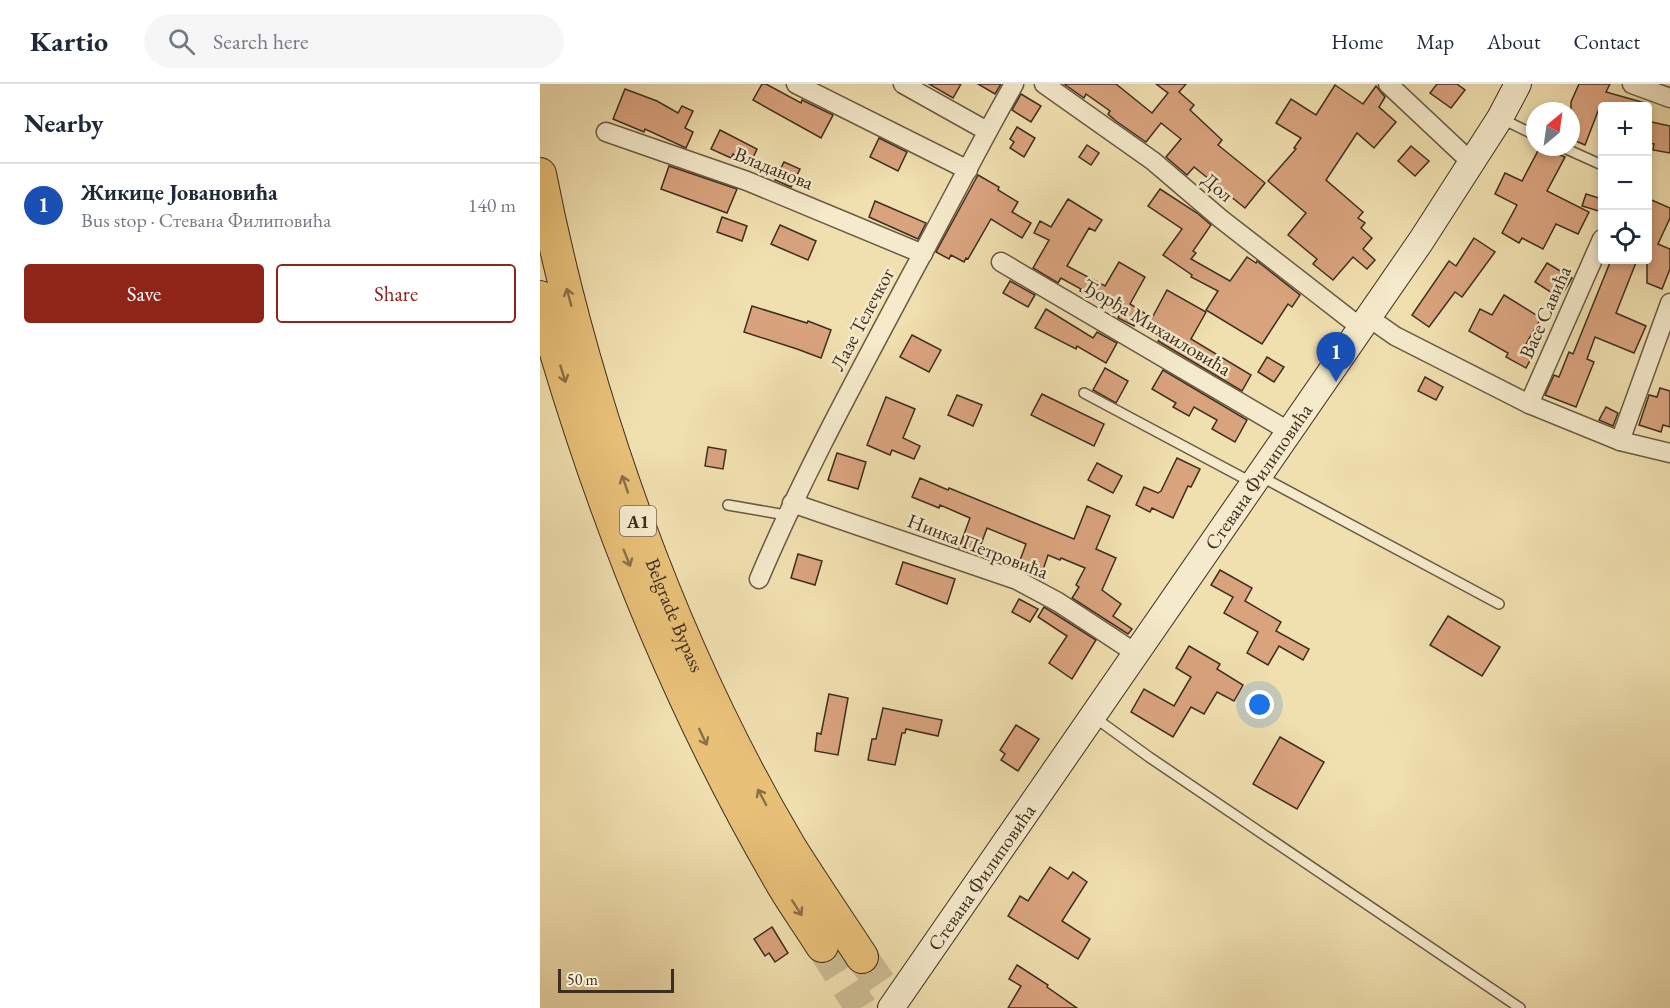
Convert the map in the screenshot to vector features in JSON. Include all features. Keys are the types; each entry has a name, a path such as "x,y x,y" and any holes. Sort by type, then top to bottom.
{"highway":[{"name":"Belgrade Bypass","path":"540,174 559,259 596,395 627,490 661,579 712,697 762,796 791,848 862,957"},
{"name":"Belgrade Bypass","path":"540,297 576,418 606,504 682,692 753,833 822,946"}],"main road":[{"name":"Стевана Филиповића","path":"891,1008 1421,241 1500,118 1518,84"}],"street":[{"path":"796,84 968,170"},
{"path":"903,84 987,131"},
{"name":"Лазе Телечког","path":"759,579 789,509 987,131 1014,84"},
{"name":"Дол","path":"1044,84 1153,161 1221,219 1364,322 1529,404 1620,441 1670,453"},
{"path":"1388,84 1471,162"},
{"path":"1632,84 1670,98"},
{"name":"Владанова","path":"606,132 747,181 923,254"},
{"name":"Васе Савића","path":"1529,404 1598,248"},
{"name":"Ђорђа Михаиловића","path":"1001,262 1290,432"},
{"path":"1620,441 1670,303"},
{"name":"Нинка Петровића","path":"789,509 1017,580 1058,602 1137,654"}],"lane":[{"path":"1500,118 1526,131"},
{"path":"1580,155 1598,163"},
{"path":"1084,393 1499,604"},
{"path":"728,505 789,509"},
{"path":"1094,717 1149,757 1520,1008"}],"building":[{"path":"762,84 801,103 802,100 833,115 821,138 753,100"},
{"path":"929,84 961,84 953,98"},
{"path":"978,84 1001,84 995,94"},
{"path":"1064,84 1116,84 1152,113 1168,93 1156,84 1186,84 1179,92 1194,105 1190,110 1222,140 1218,145 1265,183 1245,208 1194,167 1187,175 1166,157 1181,139 1161,123 1146,142 1116,121 1108,114 1110,111 1086,94 1084,98"},
{"path":"1437,84 1457,84 1465,90 1451,108 1430,93"},
{"path":"1579,84 1610,84 1606,92 1641,102 1598,102 1598,111 1585,145 1580,143 1580,102 1571,102"},
{"path":"1335,85 1363,104 1376,86 1385,97 1379,107 1396,122 1374,148 1357,133 1326,180 1363,212 1358,218 1365,223 1361,228 1372,238 1363,249 1375,260 1367,269 1353,257 1333,280 1313,264 1317,259 1288,235 1306,213 1268,181 1296,149 1294,148 1301,138 1276,123 1291,99 1316,115"},
{"path":"625,89 657,101 678,113 682,106 693,111 685,128 693,132 686,148 645,129 644,132 613,119"},
{"path":"1021,94 1041,106 1031,122 1012,110"},
{"path":"1652,122 1670,126 1670,153 1653,150 1654,144 1652,144"},
{"path":"1017,127 1035,138 1024,157 1010,148 1014,142 1010,139"},
{"path":"720,130 757,149 751,162 733,154 731,158 711,149"},
{"path":"879,138 907,152 898,171 870,157"},
{"path":"1087,145 1099,153 1091,165 1079,157"},
{"path":"1411,146 1429,161 1415,176 1398,161"},
{"path":"1535,156 1565,157 1547,191 1589,212 1578,234 1556,224 1543,249 1522,238 1519,243 1502,233 1517,205 1495,194 1505,173 1522,181"},
{"path":"784,162 800,169 791,187 775,180"},
{"path":"669,166 737,189 727,213 661,189"},
{"path":"978,175 999,187 998,190 1018,202 1012,212 1031,223 1022,238 991,219 968,259 966,258 964,262 951,255 949,259 936,252"},
{"path":"1160,189 1211,225 1193,251 1196,253 1191,259 1230,281 1247,257 1256,263 1257,261 1300,295 1292,307 1288,304 1262,344 1206,310 1218,291 1191,277 1192,275 1163,255 1182,229 1148,206"},
{"path":"1586,194 1598,198 1598,211 1582,206"},
{"path":"1068,199 1102,220 1095,231 1089,228 1067,266 1105,286 1119,262 1145,277 1130,304 1152,318 1167,290 1206,312 1191,339 1251,375 1242,391 1158,341 1160,339 1135,323 1134,326 1118,318 1120,314 1080,291 1081,289 1061,278 1058,283 1033,268 1049,240 1034,233 1040,221 1051,227"},
{"path":"1652,200 1670,208 1670,218 1658,244 1670,249 1670,269 1662,289 1647,283 1647,264 1652,264"},
{"path":"875,201 926,223 918,239 869,217"},
{"path":"722,217 747,226 742,241 717,232"},
{"path":"780,225 816,241 808,260 771,244"},
{"path":"1474,238 1495,252 1462,297 1455,292 1429,327 1412,315 1449,261 1456,266"},
{"path":"1547,263 1572,278 1560,298 1535,282"},
{"path":"1609,264 1635,264 1616,313 1646,326 1634,353 1595,337 1587,359 1594,362 1576,407 1545,395 1554,375 1559,377 1569,352 1573,354"},
{"path":"1010,281 1035,295 1028,307 1003,293"},
{"path":"1504,295 1541,318 1526,344 1536,349 1526,368 1506,357 1508,353 1469,331 1480,309 1492,315"},
{"path":"752,306 807,323 808,321 831,330 821,358 744,332"},
{"path":"1046,309 1093,338 1097,332 1117,343 1106,363 1077,346 1076,349 1035,328"},
{"path":"912,335 941,350 929,372 900,357"},
{"path":"1267,357 1284,367 1274,382 1258,372"},
{"path":"1105,368 1128,381 1116,403 1093,390"},
{"path":"1163,370 1247,420 1235,442 1212,429 1217,420 1194,407 1189,416 1173,407 1176,403 1152,389"},
{"path":"1425,377 1443,387 1436,400 1418,391"},
{"path":"1660,388 1670,391 1670,427 1663,425 1661,432 1639,425 1649,395 1657,397"},
{"path":"1042,394 1104,424 1094,446 1031,415"},
{"path":"957,395 982,405 973,426 948,415"},
{"path":"886,397 915,409 903,438 920,446 914,459 892,450 890,455 867,445"},
{"path":"1606,407 1618,413 1613,426 1599,420"},
{"path":"708,447 726,450 723,469 705,466"},
{"path":"837,453 866,462 858,489 828,480"},
{"path":"1177,458 1200,469 1191,487 1188,486 1173,518 1152,508 1150,512 1136,505 1144,487 1158,493 1161,491"},
{"path":"1097,463 1122,476 1113,493 1088,480"},
{"path":"920,478 1074,539 1087,506 1110,516 1096,549 1116,558 1102,590 1121,604 1113,616 1132,629 1128,634 1072,598 1079,587 1076,585 1085,568 1048,555 1042,573 1019,563 1026,544 987,528 980,547 977,546 973,553 959,548 970,518 940,505 939,508 912,497"},
{"path":"798,554 822,561 815,585 791,578"},
{"path":"903,562 955,579 947,604 896,584"},
{"path":"1220,570 1252,588 1245,601 1281,622 1276,631 1309,649 1303,660 1279,646 1268,665 1247,653 1258,632 1224,613 1233,597 1211,585"},
{"path":"1019,599 1038,609 1030,622 1012,612"},
{"path":"1044,607 1096,640 1072,679 1049,663 1067,636 1038,617"},
{"path":"1448,616 1500,647 1482,676 1430,645"},
{"path":"1189,646 1220,664 1217,669 1243,685 1234,701 1217,692 1204,714 1191,707 1173,737 1131,712 1144,689 1174,706 1191,677 1176,668"},
{"path":"829,694 848,698 838,755 815,751 817,733 821,734"},
{"path":"883,708 942,720 938,736 906,729 905,733 902,733 895,765 868,760 872,739 876,739"},
{"path":"1016,725 1039,739 1018,771 1001,760 1005,754 1000,750"},
{"path":"1280,737 1324,762 1297,809 1253,784"},
{"path":"1050,867 1068,879 1073,872 1087,882 1062,921 1090,939 1078,959 1008,916 1020,896 1028,901"},
{"path":"772,927 788,953 775,962 769,953 765,956 754,939"},
{"path":"1017,965 1048,985 1047,987 1077,1008 1008,1008 1021,986 1009,979"}],"tunnel":[{"path":"822,946 861,1008"},
{"path":"862,957 897,1008"}],"place":[{"name":"Жикице Јовановића","path":"1336,382"}]}
